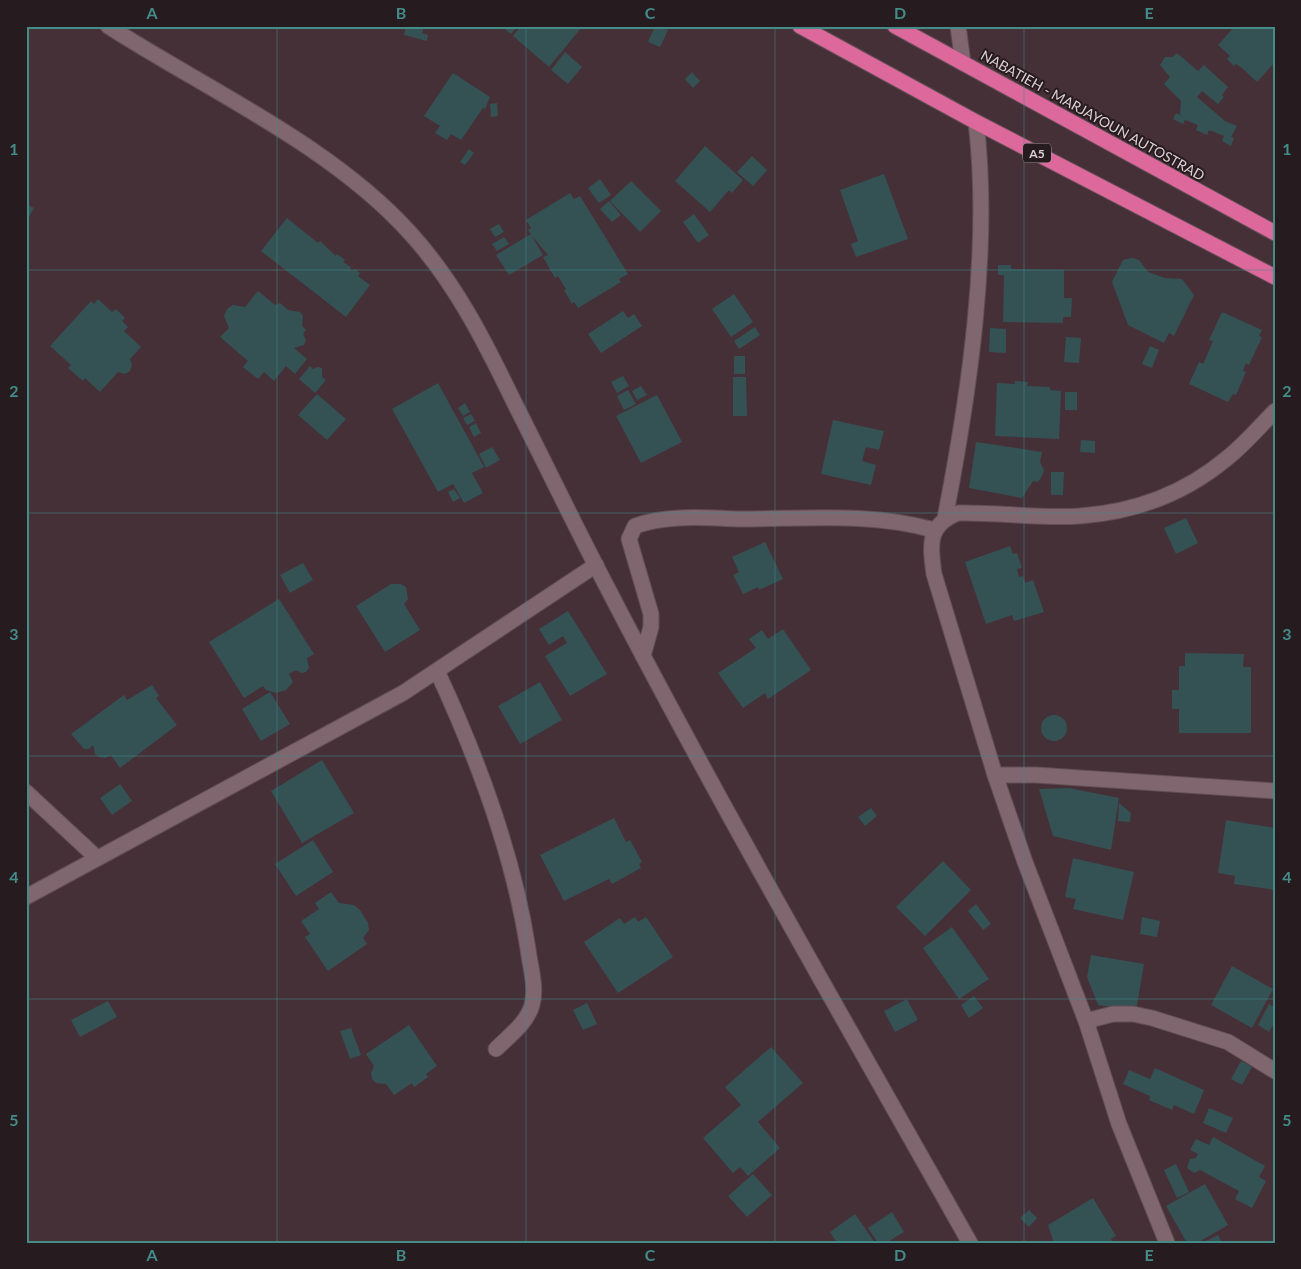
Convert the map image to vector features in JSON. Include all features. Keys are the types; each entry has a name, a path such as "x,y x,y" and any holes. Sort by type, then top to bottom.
{"highway":[{"name":"A5","path":"800,26 976,122 1275,277"},
{"name":"NABATIEH - MARJAYOUN AUTOSTRAD","path":"895,26 1275,233"}],"street":[{"path":"108,26 255,115 344,173 381,203 408,230 437,264 487,346 596,566 720,802 970,1243"},
{"path":"958,26 963,63"},
{"path":"945,518 963,427 976,296 980,173 976,122"},
{"path":"1167,1243 1119,1124 1086,1020 1046,920 995,775 934,574 931,553 934,530 945,518 958,513 988,512 1078,516 1133,507 1161,499 1191,485 1227,458 1275,411"},
{"path":"643,656 651,627 651,614 628,539 635,526 648,522 702,517 878,519 905,522 934,530"},
{"path":"26,897 278,763 403,693 596,566"},
{"path":"437,671 459,718 510,859 526,936 531,972 532,1006 520,1025 496,1049"},
{"path":"995,775 1036,775 1275,791"},
{"path":"26,792 97,858"},
{"path":"1086,1020 1113,1014 1133,1014 1152,1018 1228,1042 1275,1071"}],"building":[{"path":"406,26 424,27 422,33 428,35 427,41 404,35"},
{"path":"501,26 518,26 511,34"},
{"path":"521,26 582,27 549,67 513,36"},
{"path":"655,26 668,30 660,47 648,42"},
{"path":"1235,26 1275,26 1275,62 1257,82 1242,68 1236,64 1234,66 1227,59 1230,56 1218,45"},
{"path":"565,52 582,67 568,84 551,70"},
{"path":"1177,53 1198,71 1204,65 1228,87 1222,95 1224,97 1218,104 1202,91 1197,97 1225,121 1237,126 1231,137 1234,138 1231,146 1222,141 1224,136 1209,130 1207,135 1196,130 1198,125 1185,120 1183,124 1173,119 1176,113 1180,115 1181,101 1164,84 1170,77 1160,65 1165,57 1173,57"},
{"path":"692,72 700,81 693,88 685,79"},
{"path":"453,73 490,97 485,109 483,108 461,140 451,134 447,140 435,133 440,126 424,116"},
{"path":"497,103 498,116 491,117 490,104"},
{"path":"705,146 743,180 732,193 729,190 710,212 675,181"},
{"path":"469,149 474,153 465,165 460,162"},
{"path":"752,156 767,170 753,186 737,172"},
{"path":"884,174 908,239 856,257 851,244 858,241 840,190"},
{"path":"600,179 611,195 599,203 588,188"},
{"path":"631,181 661,211 640,232 610,201"},
{"path":"26,187 29,196 28,205 34,208 26,222"},
{"path":"570,193 574,199 580,196 628,274 619,279 621,282 578,308 574,302 572,304 558,276 555,278 543,257 548,255 532,236 543,255 509,275 496,255 531,234 528,230 531,228 526,220"},
{"path":"609,201 621,215 612,222 600,209"},
{"path":"694,214 709,235 698,243 683,222"},
{"path":"287,218 318,243 320,241 336,256 337,254 345,260 343,262 351,267 352,271 355,269 360,273 358,276 370,285 346,317 261,251"},
{"path":"499,224 504,232 495,237 490,229"},
{"path":"504,237 509,244 497,251 492,244"},
{"path":"1132,258 1139,260 1148,272 1165,278 1182,279 1194,295 1174,336 1169,333 1164,343 1128,325 1112,282 1123,260"},
{"path":"998,265 1011,265 1011,269 1064,270 1064,298 1072,298 1071,317 1063,317 1063,323 1003,322 1004,275 998,275"},
{"path":"258,291 275,305 280,303 288,310 300,312 303,316 302,326 306,330 303,334 306,340 304,345 294,348 307,359 295,374 286,366 274,381 264,372 258,379 243,367 248,361 220,337 229,328 224,316 227,309 233,305 245,307"},
{"path":"734,294 753,322 731,337 712,309"},
{"path":"98,299 112,312 116,309 125,318 122,321 128,327 124,331 141,347 130,359 132,365 130,371 125,374 118,372 100,392 85,378 83,381 68,368 71,365 50,346 91,301 94,304"},
{"path":"623,311 628,318 634,314 642,326 601,353 588,334"},
{"path":"1222,312 1262,330 1259,336 1262,337 1249,365 1246,363 1243,371 1246,372 1236,395 1233,394 1228,402 1189,384 1199,362 1203,364 1213,341 1209,340"},
{"path":"755,327 760,335 739,349 734,341"},
{"path":"990,328 1006,329 1006,353 989,352"},
{"path":"1066,337 1081,338 1079,363 1064,362"},
{"path":"1150,346 1159,350 1152,368 1142,364"},
{"path":"734,356 745,356 745,374 734,374"},
{"path":"310,366 313,369 317,367 322,368 322,377 326,380 315,393 299,379"},
{"path":"623,376 629,386 617,393 611,382"},
{"path":"733,377 746,377 747,416 733,416"},
{"path":"1015,381 1028,382 1027,386 1050,387 1050,390 1061,391 1059,439 995,436 997,383 1015,384"},
{"path":"438,383 484,467 472,473 483,493 464,503 453,484 438,492 392,409"},
{"path":"641,386 647,395 637,400 632,391"},
{"path":"628,390 636,404 624,410 617,396"},
{"path":"1065,392 1077,392 1077,410 1065,410"},
{"path":"317,394 346,419 327,440 298,415"},
{"path":"657,395 682,442 641,463 616,416"},
{"path":"465,403 470,412 463,416 458,408"},
{"path":"471,414 475,421 467,425 463,418"},
{"path":"833,420 884,431 879,450 866,447 862,461 876,465 871,485 821,474"},
{"path":"476,423 481,433 474,437 469,427"},
{"path":"1081,440 1095,441 1095,453 1080,452"},
{"path":"976,442 1042,452 1040,462 1044,470 1042,476 1038,482 1033,481 1022,498 969,488"},
{"path":"492,447 500,460 486,468 479,454"},
{"path":"1051,472 1064,472 1063,495 1051,495"},
{"path":"454,489 460,498 453,502 448,492"},
{"path":"1186,518 1198,543 1176,554 1164,528"},
{"path":"765,542 783,579 759,590 758,587 743,594 733,575 739,572 732,557"},
{"path":"1010,546 1013,554 1017,553 1022,568 1017,569 1019,577 1023,576 1025,583 1033,580 1044,612 1014,621 1012,615 986,624 965,562"},
{"path":"303,563 313,580 290,593 280,575"},
{"path":"391,584 401,584 406,587 408,599 404,604 420,630 385,652 356,606"},
{"path":"279,599 314,654 307,658 309,668 306,672 301,673 296,670 289,674 293,682 286,690 276,693 266,690 263,686 244,698 209,642"},
{"path":"568,611 607,674 570,696 545,656 567,643 563,636 549,645 539,629"},
{"path":"783,629 811,670 768,699 765,693 743,708 718,673 756,648 749,639 762,630 768,639"},
{"path":"1185,653 1244,654 1243,667 1251,667 1251,733 1179,733 1179,709 1172,709 1172,690 1179,690 1179,666 1185,666"},
{"path":"540,682 562,720 520,744 498,706"},
{"path":"152,685 159,696 156,698 177,725 120,768 111,755 105,758 99,757 95,754 93,745 89,749 84,749 71,734 124,695 127,700"},
{"path":"270,692 290,724 261,741 242,709"},
{"path":"1054,715 1063,719 1067,728 1063,737 1054,741 1045,737 1041,728 1045,719"},
{"path":"322,760 354,813 302,843 271,791"},
{"path":"120,784 132,801 112,815 100,798"},
{"path":"1069,788 1119,798 1111,850 1053,836 1039,789"},
{"path":"1119,803 1131,813 1130,822 1118,821"},
{"path":"871,808 877,816 865,826 858,817"},
{"path":"614,818 626,842 630,840 642,862 639,864 641,868 612,884 609,879 564,901 540,855"},
{"path":"1226,820 1275,828 1275,890 1234,884 1235,876 1218,873"},
{"path":"313,840 333,872 296,896 275,864"},
{"path":"1073,858 1134,872 1123,920 1073,909 1076,899 1065,897"},
{"path":"943,861 971,890 925,936 896,907"},
{"path":"331,892 339,903 354,905 360,910 368,923 369,930 363,938 367,944 328,971 305,937 310,934 301,921 319,909 315,903"},
{"path":"976,904 991,924 983,930 968,911"},
{"path":"635,917 638,922 646,917 673,957 618,993 584,942 620,918 624,924"},
{"path":"1142,917 1160,921 1157,937 1140,934"},
{"path":"952,927 989,979 959,999 923,948"},
{"path":"1091,955 1144,964 1136,1011 1098,1005 1087,977"},
{"path":"1232,966 1273,989 1252,1028 1211,1005"},
{"path":"974,996 983,1008 969,1018 961,1005"},
{"path":"907,999 918,1020 895,1032 884,1011"},
{"path":"108,1001 117,1017 80,1037 71,1020"},
{"path":"587,1003 597,1024 583,1030 573,1010"},
{"path":"1269,1004 1275,1008 1275,1021 1269,1032 1258,1025"},
{"path":"409,1025 437,1066 426,1074 428,1077 414,1087 412,1083 394,1095 386,1084 376,1083 372,1079 371,1073 374,1066 366,1054"},
{"path":"351,1028 361,1055 350,1059 340,1031"},
{"path":"771,1047 803,1083 758,1122 780,1148 748,1176 740,1167 733,1173 703,1138 741,1105 725,1087"},
{"path":"1241,1061 1252,1067 1242,1085 1231,1079"},
{"path":"1155,1068 1204,1090 1194,1114 1174,1105 1172,1110 1149,1100 1150,1096 1123,1084 1129,1070 1150,1079"},
{"path":"1209,1108 1233,1118 1226,1133 1203,1123"},
{"path":"1213,1137 1265,1166 1259,1177 1266,1181 1252,1208 1235,1199 1239,1191 1200,1170 1194,1173 1187,1168 1190,1159 1196,1158 1198,1154 1190,1150 1196,1139 1209,1145"},
{"path":"1176,1164 1189,1192 1177,1198 1164,1170"},
{"path":"753,1174 772,1195 747,1217 728,1196"},
{"path":"1205,1184 1228,1225 1197,1243 1187,1243 1166,1206"},
{"path":"1093,1198 1116,1236 1111,1239 1113,1243 1054,1243 1048,1225"},
{"path":"1029,1210 1037,1218 1029,1227 1020,1218"},
{"path":"892,1212 904,1232 886,1243 878,1243 868,1228"},
{"path":"855,1214 875,1243 837,1243 830,1232"},
{"path":"1218,1235 1222,1243 1202,1243"}]}
